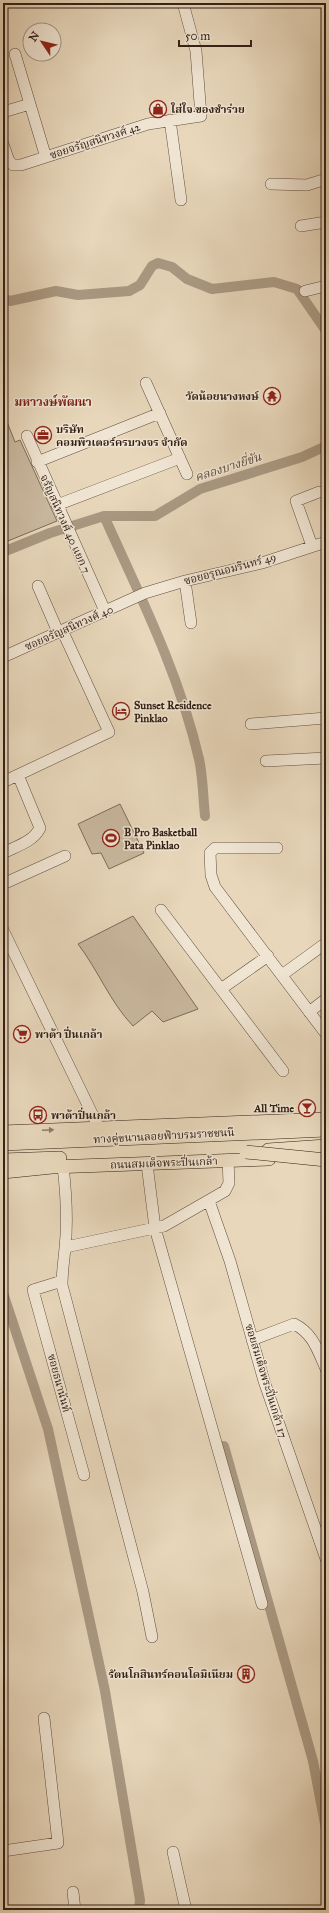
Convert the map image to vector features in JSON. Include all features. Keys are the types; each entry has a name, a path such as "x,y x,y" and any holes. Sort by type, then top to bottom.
{"main road":[{"path":"5,1132 326,1119"},
{"path":"239,1132 326,1119"},
{"name":"ทางคู่ขนานลอยฟ้าบรมราชชนนี","path":"3,1144 239,1132 326,1130"},
{"name":"ทางคู่ขนานลอยฟ้าบรมราชชนนี","path":"3,1160 246,1152 326,1146"},
{"path":"246,1152 326,1160"},
{"name":"ถนนสมเด็จพระปิ่นเกล้า","path":"3,1172 57,1167 326,1156"},
{"path":"3,1167 57,1167"}],"street":[{"name":"ซอยจรัญสนิทวงศ์ 42","path":"3,144 9,161 13,165 21,165 148,124 201,116 196,51 183,3"},
{"path":"15,54 44,151"},
{"path":"3,112 30,104"},
{"path":"170,120 181,200"},
{"path":"271,184 308,184 326,179"},
{"path":"301,226 326,222"},
{"path":"305,291 326,286"},
{"path":"146,382 187,474"},
{"path":"37,462 160,413"},
{"name":"จรัญสนิทวงศ์ 40 แยก 7","path":"27,436 37,462 105,611"},
{"path":"57,505 180,458"},
{"path":"312,546 296,501 319,492"},
{"name":"ซอยอรุณอมรินทร์ 49","path":"134,598 145,593 185,581 254,565 326,542"},
{"path":"185,581 191,623"},
{"path":"3,782 109,732 38,586"},
{"name":"ซอยจรัญสนิทวงศ์ 40","path":"3,657 134,598"},
{"path":"251,724 326,718"},
{"path":"266,761 326,758"},
{"path":"3,853 36,836 40,828 18,775"},
{"path":"277,848 221,848 212,850 210,854 211,875 215,887 326,1034"},
{"path":"3,884 65,856"},
{"path":"161,910 283,1071"},
{"path":"3,930 99,1128"},
{"path":"282,975 326,943"},
{"path":"221,989 268,956"},
{"path":"309,1012 326,999"},
{"path":"66,1247 164,1226 225,1191 229,1183 228,1160"},
{"path":"147,1164 155,1228 262,1604"},
{"path":"57,1167 66,1247 62,1281 143,1592 152,1637"},
{"name":"ซอยสมเด็จพระปิ่นเกล้า 17","path":"209,1201 230,1261 264,1381 326,1559"},
{"name":"ซอยธนานันท์","path":"62,1281 33,1290 84,1475"},
{"path":"252,1340 294,1324 302,1328 313,1339 326,1369"},
{"path":"3,1851 58,1843 44,1718"},
{"path":"173,1852 186,1910"},
{"path":"73,1892 74,1910"}],"shaded area":[{"path":"3,412 15,442 20,440 57,521 3,543"},
{"name":"B Pro Basketball Pata Pinklao","path":"120,804 144,853 109,869 101,853 92,854 78,824"},
{"path":"133,916 198,1009 163,1022 152,1011 133,1026 118,1007 78,944"}],"waterway":[{"path":"3,298 10,301 56,291 78,295 129,291 140,285 152,266 158,263 172,267 187,279 212,289 274,282 297,289 326,331"},
{"name":"คลองบางยี่ขัน","path":"3,552 50,533 104,516 155,516 200,489 302,457 326,446"},
{"path":"104,516 158,635 181,696 199,759 205,816"},
{"path":"3,1293 48,1429 105,1691 140,1900 139,1910"},
{"path":"224,1446 313,1761 326,1829"}],"place":[{"name":"ใส่ใจ ของชำร่วย","path":"158,109"},
{"name":"วัดน้อยนางหงษ์","path":"272,396"},
{"name":"บริษัท คอมพิวเตอร์ครบวงจร จำกัด","path":"43,435"},
{"name":"Sunset Residence Pinklao","path":"121,711"},
{"name":"B Pro Basketball Pata Pinklao","path":"111,838"},
{"name":"พาต้า ปื่นเกล้า","path":"22,1034"},
{"name":"All Time","path":"307,1108"},
{"name":"พาต้าปิ่นเกล้า","path":"38,1115"},
{"name":"รัตนโกสินทร์คอนโดมิเนียม","path":"246,1674"}],"district":[{"name":"มหาวงษ์พัฒนา","path":"53,402"}]}
